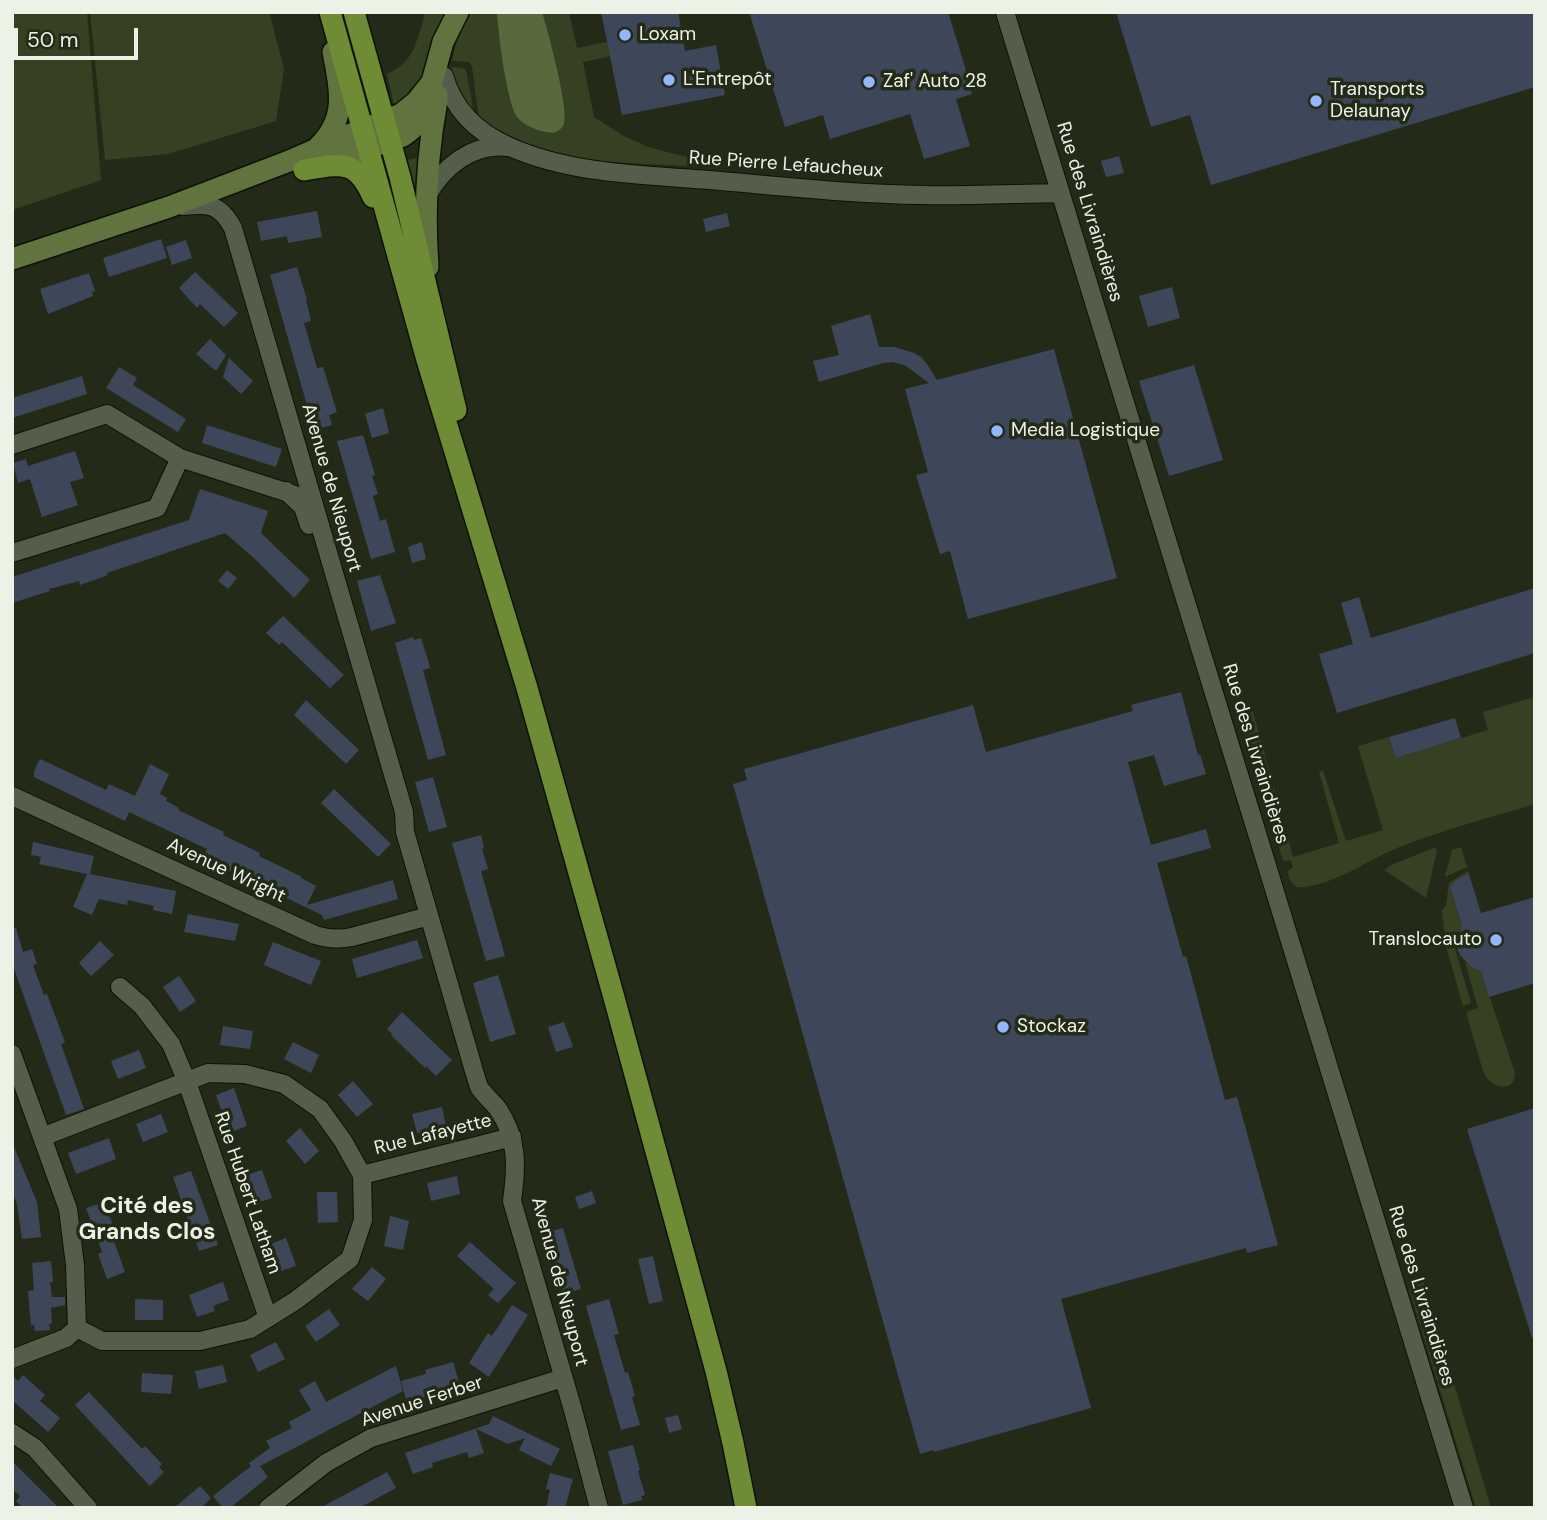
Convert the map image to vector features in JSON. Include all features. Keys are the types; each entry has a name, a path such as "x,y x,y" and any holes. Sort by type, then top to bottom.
{"main road":[{"path":"314,150 334,126 340,103 324,12"},
{"path":"330,12 427,359 527,688 695,1294 733,1443 746,1508"},
{"path":"354,12 388,131 429,297 474,485 491,573"},
{"path":"12,259 169,207 314,150 388,131 430,86 443,42 456,19"},
{"path":"429,297 427,196 434,117 448,42 456,19"},
{"path":"388,131 403,136 410,131 427,111 441,85"},
{"path":"169,207 225,195 304,170 365,139"},
{"path":"304,170 344,166 363,179 372,197 427,359"}],"street":[{"name":"Rue des Livraindières","path":"1005,12 1464,1508"},
{"path":"441,85 468,120 484,133 511,148"},
{"path":"427,196 440,176 467,155 491,147 511,148"},
{"name":"Rue Pierre Lefaucheux","path":"511,148 587,169 641,175 888,194 1061,193"},
{"name":"Avenue de Nieuport","path":"169,207 210,205 224,214 233,228 404,812 405,832 479,1086 496,1106 512,1137 515,1154 512,1201 599,1508"},
{"path":"12,445 107,414 180,458 312,500"},
{"path":"12,553 157,508 180,458"},
{"name":"Avenue de Nieuport","path":"286,491 303,506 396,818 405,832"},
{"name":"Avenue Wright","path":"12,796 328,939 352,937 429,916"},
{"name":"Rue Hubert Latham","path":"120,987 142,1006 171,1044 187,1082 268,1318"},
{"path":"12,1054 68,1209 75,1265 77,1328 66,1338 12,1359"},
{"path":"42,1137 208,1073 245,1074 284,1084 320,1109 343,1141 362,1175"},
{"name":"Rue Lafayette","path":"77,1328 102,1341 200,1342 250,1329 295,1301 350,1259 363,1220 362,1175 512,1137"},
{"name":"Avenue Ferber","path":"268,1508 326,1463 371,1438 564,1378"},
{"path":"12,1433 35,1448 88,1508"}],"shaded area":[{"path":"12,12 87,12 101,180 12,210"},
{"path":"90,12 269,12 284,69 276,121 168,154 105,160"},
{"path":"425,12 446,12 426,80 395,109 387,74 402,65 411,54"},
{"path":"469,12 569,12 577,48 681,27 683,41 583,62 594,117 622,135 648,147 702,161 700,167 567,156 531,145 479,120 472,66 469,62 452,61"},
{"path":"497,12 542,12 564,103 564,124 557,131 550,133 531,127 521,121 514,111 504,68"},
{"path":"452,67 466,70 473,108 471,113 452,80"},
{"path":"425,157 417,193 406,160"},
{"path":"1535,697 1535,804 1414,842 1316,885 1297,887 1292,883 1287,871 1293,868 1291,860 1283,861 1237,707 1245,704 1253,712 1293,857 1339,843 1319,772 1323,771 1346,841 1383,830 1358,746 1389,737 1396,758 1488,730 1483,712"},
{"path":"1461,847 1467,867 1445,877 1452,850"},
{"path":"1434,848 1437,851 1426,898 1384,870 1393,864"},
{"path":"1468,871 1469,874 1450,887 1462,925 1455,949 1471,1003 1463,1006 1446,946 1442,911 1446,906 1449,883"},
{"path":"1465,962 1481,971 1515,1073 1514,1080 1507,1086 1502,1087 1491,1082 1483,1071 1466,1012 1478,1008"},
{"path":"1423,1280 1491,1508 1476,1508 1409,1289"}],"building":[{"name":"L'Entrepôt","path":"601,12 678,12 685,51 716,45 725,95 622,115"},
{"name":"Zaf' Auto 28","path":"749,12 948,12 972,94 956,99 970,146 924,159 910,114 830,139 823,115 785,127"},
{"name":"Transports Delaunay","path":"1116,12 1535,12 1535,87 1211,185 1190,115 1151,127"},
{"path":"1119,156 1124,173 1106,177 1101,161"},
{"path":"317,211 322,237 288,243 287,236 261,241 257,222"},
{"path":"727,213 730,226 706,232 703,219"},
{"path":"161,239 167,258 109,277 103,258"},
{"path":"186,240 192,258 172,265 166,247"},
{"path":"297,267 311,321 304,323 317,368 323,367 337,412 329,415 332,425 314,430 270,275"},
{"path":"195,272 238,313 224,327 200,304 197,308 179,288"},
{"path":"89,273 95,291 92,292 93,296 48,314 40,289"},
{"path":"1172,287 1180,318 1148,327 1139,296"},
{"name":"Media Logistique","path":"870,314 879,347 895,347 914,353 927,364 937,380 1054,349 1117,578 968,619 950,551 940,554 916,475 928,472 905,389 929,383 906,366 893,362 819,382 813,361 839,355 831,326"},
{"path":"210,339 226,355 216,371 196,354"},
{"path":"229,358 253,381 241,394 223,377"},
{"path":"1194,365 1223,460 1169,476 1139,381"},
{"path":"119,367 137,378 133,385 186,419 178,432 106,388"},
{"path":"82,376 87,394 12,418 12,398"},
{"path":"383,408 389,433 372,438 365,414"},
{"path":"207,425 282,449 276,467 202,443"},
{"path":"363,435 375,475 372,476 378,494 373,496 380,521 386,519 395,552 371,559 337,441"},
{"path":"75,451 84,478 70,482 78,505 42,517 30,479 18,483 13,463 26,459 28,466"},
{"path":"200,489 268,511 261,533 310,580 294,598 225,533 107,573 108,575 80,585 79,581 12,603 12,577 189,520"},
{"path":"422,542 426,559 412,563 408,547"},
{"path":"227,570 237,578 228,589 218,581"},
{"path":"380,575 396,623 371,631 357,581"},
{"path":"1535,588 1535,653 1337,713 1319,654 1353,644 1341,603 1359,597 1371,638"},
{"path":"283,616 344,675 330,688 282,642 279,645 266,633"},
{"path":"413,637 414,640 421,638 429,663 430,668 423,670 446,755 428,760 395,643"},
{"name":"Stockaz","path":"1181,692 1198,755 1200,754 1206,774 1164,786 1154,755 1128,762 1151,845 1206,829 1211,848 1157,863 1183,957 1186,956 1225,1100 1237,1097 1278,1245 1247,1253 1246,1248 1061,1299 1091,1408 920,1454 733,784 747,780 744,769 973,705 986,752 1133,711 1131,705"},
{"path":"306,700 359,750 346,764 294,715"},
{"path":"1455,718 1461,738 1396,758 1389,737"},
{"path":"40,759 106,790 109,784 135,796 150,764 169,774 160,794 167,798 166,801 316,886 307,905 393,880 398,899 324,920 322,915 203,858 207,849 129,812 125,821 34,777"},
{"path":"433,777 447,827 429,832 415,782"},
{"path":"334,789 391,844 378,857 321,803"},
{"path":"481,835 488,869 481,871 505,956 486,961 452,843"},
{"path":"33,842 94,856 90,874 176,891 172,914 153,910 154,906 128,900 127,905 99,899 92,915 73,907 87,874 39,864 41,857 31,855"},
{"name":"Translocauto","path":"1469,874 1481,913 1535,897 1535,983 1489,997 1481,971 1471,967 1460,955 1457,936 1462,925 1450,887"},
{"path":"188,914 239,924 235,941 184,932"},
{"path":"16,928 23,952 32,949 37,964 33,965 63,1037 65,1043 61,1044 84,1109 66,1115 12,963 12,929"},
{"path":"417,940 423,958 357,978 352,959"},
{"path":"100,941 114,955 91,976 79,963"},
{"path":"273,942 321,961 311,985 264,965"},
{"path":"498,975 516,1034 490,1042 473,983"},
{"path":"179,976 196,1001 180,1012 163,987"},
{"path":"402,1012 452,1060 436,1076 387,1029"},
{"path":"564,1022 573,1047 556,1052 548,1027"},
{"path":"223,1026 253,1031 250,1049 220,1045"},
{"path":"293,1042 319,1055 311,1073 284,1059"},
{"path":"139,1050 146,1068 118,1079 111,1061"},
{"path":"353,1081 373,1104 357,1117 338,1095"},
{"path":"234,1088 247,1126 229,1133 216,1095"},
{"path":"442,1107 446,1126 417,1133 412,1114"},
{"path":"1535,1108 1535,1338 1532,1338 1467,1129"},
{"path":"161,1114 168,1132 143,1142 136,1124"},
{"path":"300,1128 319,1151 305,1164 286,1141"},
{"path":"109,1138 116,1159 76,1174 68,1153"},
{"path":"12,1142 37,1202 41,1237 22,1239 17,1204 12,1191"},
{"path":"262,1170 272,1198 254,1204 244,1176"},
{"path":"191,1171 218,1245 199,1251 173,1177"},
{"path":"457,1176 460,1194 431,1201 427,1183"},
{"path":"592,1191 596,1203 579,1209 575,1197"},
{"path":"317,1192 337,1192 338,1222 318,1223"},
{"path":"105,1202 115,1232 111,1233 125,1272 107,1279 98,1254 102,1252 86,1208"},
{"path":"390,1216 409,1221 403,1250 384,1246"},
{"path":"563,1228 581,1289 562,1294 544,1233"},
{"path":"286,1238 296,1266 278,1272 268,1245"},
{"path":"470,1242 516,1283 498,1303 488,1295 494,1289 457,1256"},
{"path":"653,1256 663,1301 649,1304 638,1259"},
{"path":"51,1261 52,1297 65,1297 65,1305 51,1308 50,1330 35,1331 34,1325 31,1325 28,1291 34,1290 32,1263"},
{"path":"372,1267 386,1279 368,1301 352,1289"},
{"path":"223,1282 229,1300 213,1306 215,1311 197,1317 189,1295"},
{"path":"135,1299 163,1300 163,1320 135,1320"},
{"path":"609,1299 619,1334 614,1335 635,1396 632,1397 640,1425 621,1430 586,1306"},
{"path":"512,1305 528,1315 489,1377 469,1363 488,1333 492,1336"},
{"path":"329,1309 340,1325 316,1342 305,1326"},
{"path":"276,1342 285,1359 258,1372 250,1355"},
{"path":"453,1362 460,1386 407,1403 401,1381"},
{"path":"223,1365 227,1382 199,1389 195,1371"},
{"path":"396,1366 403,1391 260,1466 268,1477 230,1508 223,1508 213,1496 270,1448 266,1441 292,1428 289,1422 311,1410 299,1390 315,1381 326,1402"},
{"path":"142,1373 173,1375 171,1394 141,1392"},
{"path":"12,1375 18,1381 23,1375 45,1395 40,1401 60,1418 48,1432 12,1400"},
{"path":"89,1392 142,1449 145,1446 162,1464 159,1467 164,1472 150,1486 75,1405"},
{"path":"678,1415 682,1429 669,1433 665,1418"},
{"path":"493,1416 560,1449 551,1466 519,1450 525,1438 508,1444 476,1429 484,1453 469,1458 467,1452 432,1463 433,1467 413,1474 405,1453 489,1424"},
{"path":"633,1445 645,1495 641,1496 642,1500 623,1505 608,1451"},
{"path":"12,1461 59,1508 23,1508 16,1501 20,1496 12,1489"},
{"path":"387,1472 396,1488 359,1508 320,1508"},
{"path":"550,1473 573,1479 565,1508 546,1508 550,1490 546,1489"},
{"path":"200,1486 211,1498 201,1508 174,1508"}],"place":[{"name":"Loxam","path":"625,35"},
{"name":"L'Entrepôt","path":"669,80"},
{"name":"Zaf' Auto 28","path":"869,82"},
{"name":"Transports Delaunay","path":"1316,101"},
{"name":"Media Logistique","path":"997,431"},
{"name":"Translocauto","path":"1496,940"},
{"name":"Stockaz","path":"1003,1027"}],"district":[{"name":"Cité des Grands Clos","path":"147,1220"}]}
